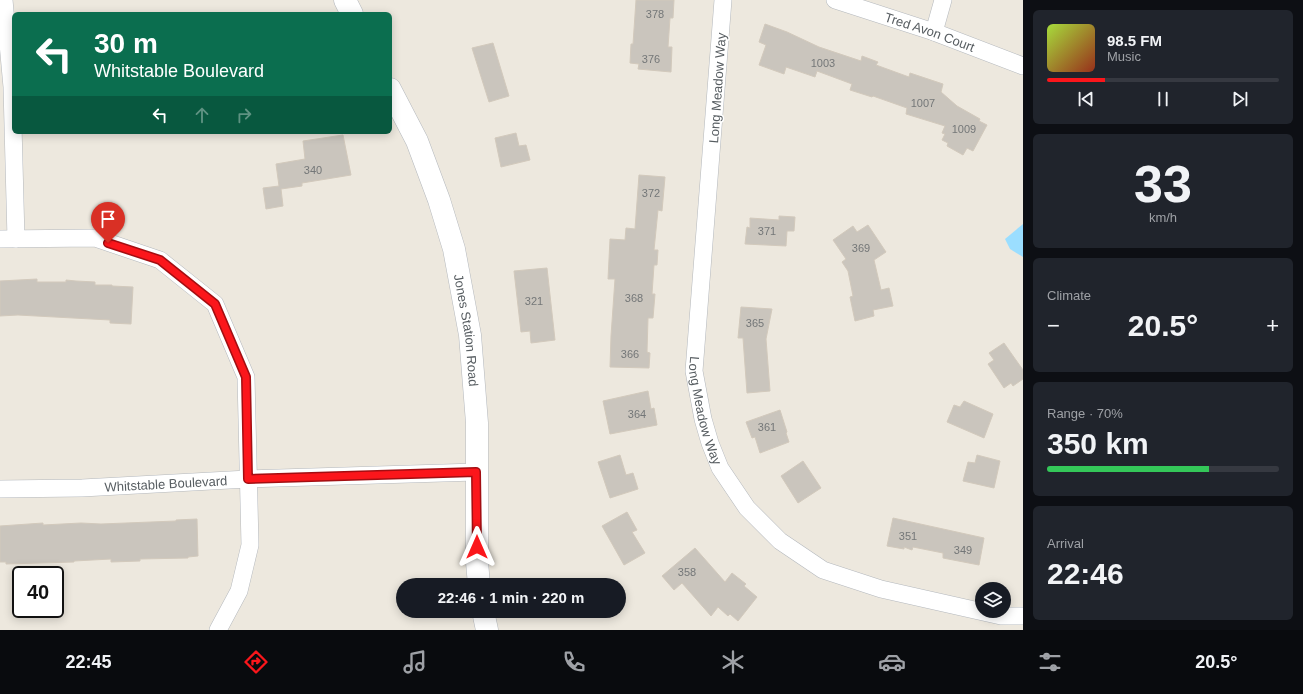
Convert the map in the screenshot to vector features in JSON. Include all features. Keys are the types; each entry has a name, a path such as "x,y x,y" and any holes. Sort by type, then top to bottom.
{"street":[{"path":"4,0 12,87 8,239 96,238 160,260 215,304 246,377 250,545 239,591 218,630"},
{"path":"345,0 351,12"},
{"name":"Long Meadow Way","path":"724,0 694,371 703,419 710,443 720,468 747,508 780,541 823,570 881,589 1001,616 1023,616"},
{"name":"Tred Avon Court","path":"835,0 934,32 1023,66"},
{"path":"934,32 943,0"},
{"name":"Jones Station Road","path":"392,93 417,141 439,200 454,249 470,335 477,423 476,472 478,578"},
{"name":"Whitstable Boulevard","path":"0,489 82,488 248,479 476,472"},
{"path":"484,618 487,630"}],"water":[{"path":"1023,224 1023,257 1010,249 1005,239"}],"building":[{"path":"636,0 674,0 673,18 670,18 668,47 672,47 671,72 638,69 639,64 630,63"},
{"path":"765,24 787,32 819,47 861,61 862,56 878,62 876,65 909,77 910,73 943,84 941,92 957,106 980,119 979,121 987,125 973,151 967,148 963,155 947,146 948,143 942,140 945,134 942,133 945,126 906,114 907,108 873,96 872,97 850,90 852,84 817,71 815,77 786,67 784,74 759,65 766,45 759,42"},
{"path":"493,43 509,96 489,102 472,48"},
{"path":"516,133 519,146 526,145 530,160 501,167 495,138"},
{"path":"343,135 351,175 302,183 302,186 281,189 283,206 266,209 263,188 279,186 276,164 305,159 303,141"},
{"path":"639,175 665,177 662,211 658,210 654,250 658,250 657,265 654,265 652,294 655,294 653,318 648,318 647,352 650,353 649,368 610,367 615,279 608,279 610,239 625,240 626,228 635,229"},
{"path":"779,216 795,217 794,231 787,231 786,246 745,244 747,227 750,228 750,218 779,220"},
{"path":"868,225 886,252 874,260 881,290 889,288 893,306 873,310 874,316 855,321 850,297 853,296 848,271 842,262 846,259 833,240 853,226 857,232"},
{"path":"547,268 555,340 531,343 530,331 521,332 514,271"},
{"path":"37,279 37,282 66,282 66,280 95,282 95,285 133,287 131,324 110,323 110,320 18,315 0,316 0,281"},
{"path":"741,307 772,309 766,339 770,391 747,393 743,338 738,338"},
{"path":"1004,343 1023,370 1023,379 1013,386 1011,383 1004,388 988,364 994,360 989,353"},
{"path":"648,391 651,409 654,408 657,425 610,434 603,401"},
{"path":"964,401 993,414 984,438 947,422 954,405 960,407"},
{"path":"780,410 789,442 760,453 755,437 752,438 746,422"},
{"path":"620,455 626,475 633,473 638,489 610,498 598,462"},
{"path":"977,455 1000,461 994,488 963,481 968,462 975,463"},
{"path":"803,461 821,488 798,503 781,476"},
{"path":"627,512 637,530 632,532 645,553 624,565 602,526"},
{"path":"893,518 984,538 979,565 943,558 943,553 913,547 912,550 904,547 904,549 887,546"},
{"path":"197,519 198,556 188,558 140,559 140,561 111,562 111,559 74,562 6,564 6,562 0,562 0,526 43,523 43,525 81,523 101,524"},
{"path":"695,548 725,582 732,573 746,584 744,586 757,597 738,621 730,614 728,616 718,607 711,616 682,583 674,590 662,576"}],"route":[{"path":"108,243 160,260 215,304 246,377 248,479 476,472 477,547"}]}
